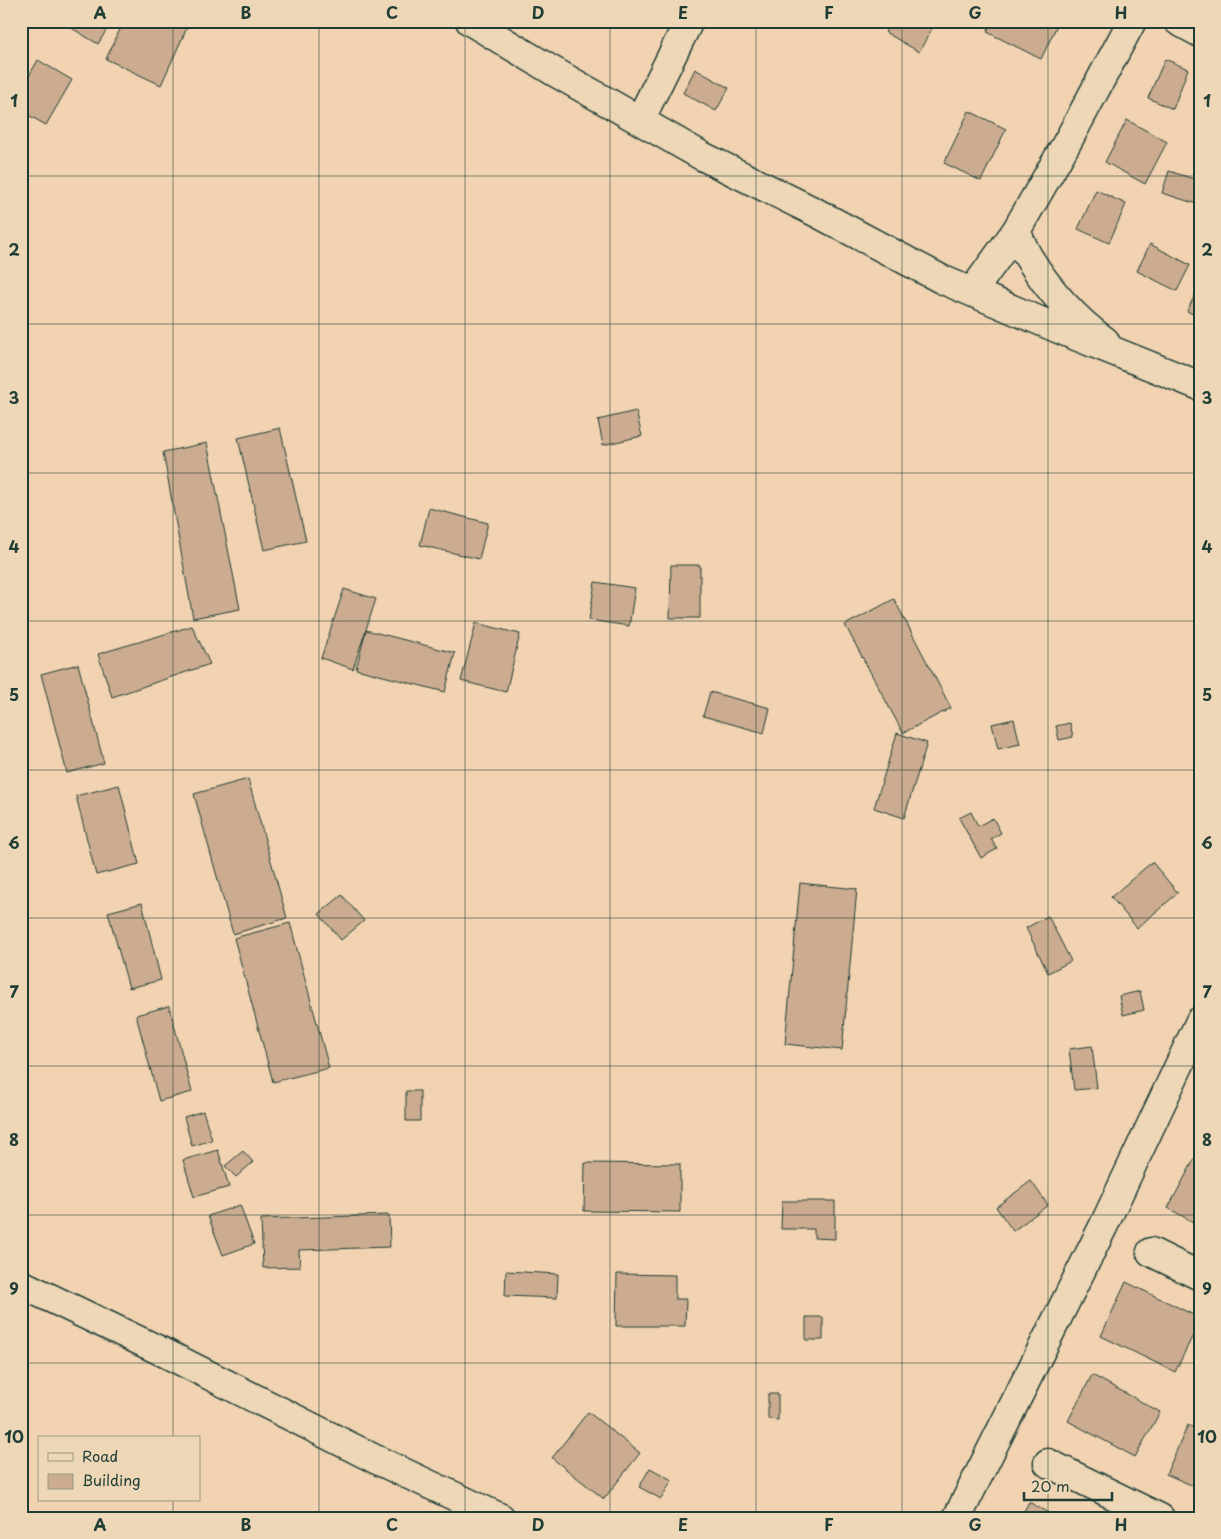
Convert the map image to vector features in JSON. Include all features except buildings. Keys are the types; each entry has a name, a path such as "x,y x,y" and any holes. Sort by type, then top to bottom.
{"street":[{"path":"470,21 702,156 817,212 940,279 1200,386"},
{"path":"640,120 690,21"},
{"path":"972,292 1016,230 1069,139 1132,21"},
{"path":"1178,21 1200,33"},
{"path":"1016,230 1029,258 1066,305 1102,338 1132,359"},
{"path":"957,1518 1103,1227 1200,1021"},
{"path":"1151,1252 1200,1276"},
{"path":"21,1284 167,1354 375,1460 501,1518"},
{"path":"1048,1463 1160,1518"}]}
